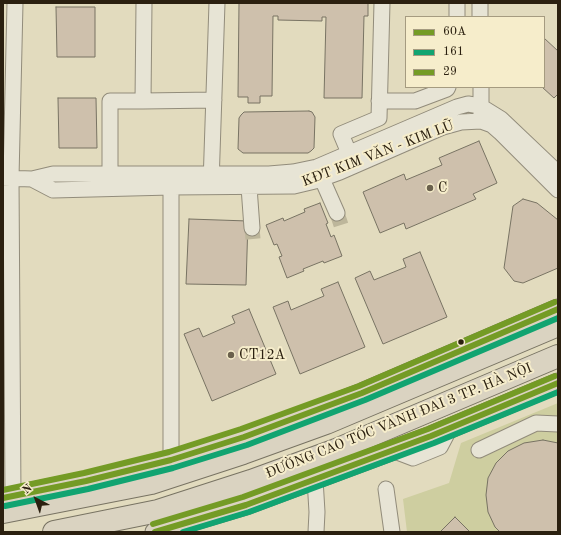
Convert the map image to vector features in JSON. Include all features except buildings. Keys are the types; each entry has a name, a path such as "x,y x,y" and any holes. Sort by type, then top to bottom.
{"highway":[{"name":"ĐƯỜNG CAO TỐC VÀNH ĐAI 3 TP. HÀ NỘI","path":"6,502 151,483 243,453 326,423 558,325"},
{"name":"ĐƯỜNG CAO TỐC VÀNH ĐAI 3 TP. HÀ NỘI","path":"54,532 158,511 251,481 336,450 558,356"}],"main road":[{"path":"6,502 171,460 244,437 308,414 558,309"},
{"path":"155,532 246,505 450,428 558,383"}],"street":[{"path":"6,502 7,178 15,3"},
{"path":"143,101 144,3"},
{"path":"211,181 217,3"},
{"path":"341,161 341,134 379,118 382,3"},
{"path":"457,3 457,16"},
{"path":"480,3 480,16"},
{"path":"379,101 414,101 448,88"},
{"path":"481,88 481,114 501,119 549,170 558,190"},
{"path":"110,174 110,101 214,100"},
{"name":"KĐT KIM VĂN - KIM LŨ","path":"32,179 53,174 110,174 211,181 269,180 294,186 322,179 341,161 457,106 468,104 481,114"},
{"name":"KĐT KIM VĂN - KIM LŨ","path":"32,179 53,190 171,187 211,181 249,187 293,172 341,161 461,122 481,114"},
{"path":"53,174 53,190"},
{"path":"7,178 32,179"},
{"path":"322,179 336,214"},
{"path":"171,187 171,460"},
{"path":"249,187 252,228"},
{"path":"479,450 536,423 558,424"},
{"path":"315,479 317,512 316,532"},
{"path":"386,489 392,532"}],"green space":[{"path":"558,403 558,532 407,532 403,499 449,483 461,443"}],"tunnel":[{"path":"337,213 341,225"},
{"path":"252,228 253,239"}],"transit line":[{"name":"29","path":"3,490 84,473 169,452 241,429 359,386 555,302"},
{"name":"60A","path":"3,498 86,481 171,460 244,437 362,393 558,309"},
{"name":"161","path":"5,506 88,489 173,468 247,445 365,400 558,318"},
{"name":"29","path":"153,524 243,497 428,429 555,376"},
{"name":"60A","path":"155,532 246,505 431,436 558,383"},
{"name":"161","path":"183,532 249,512 434,443 558,392"}],"place":[{"name":"C","path":"430,188"},
{"name":"CT12A","path":"231,355"}]}
